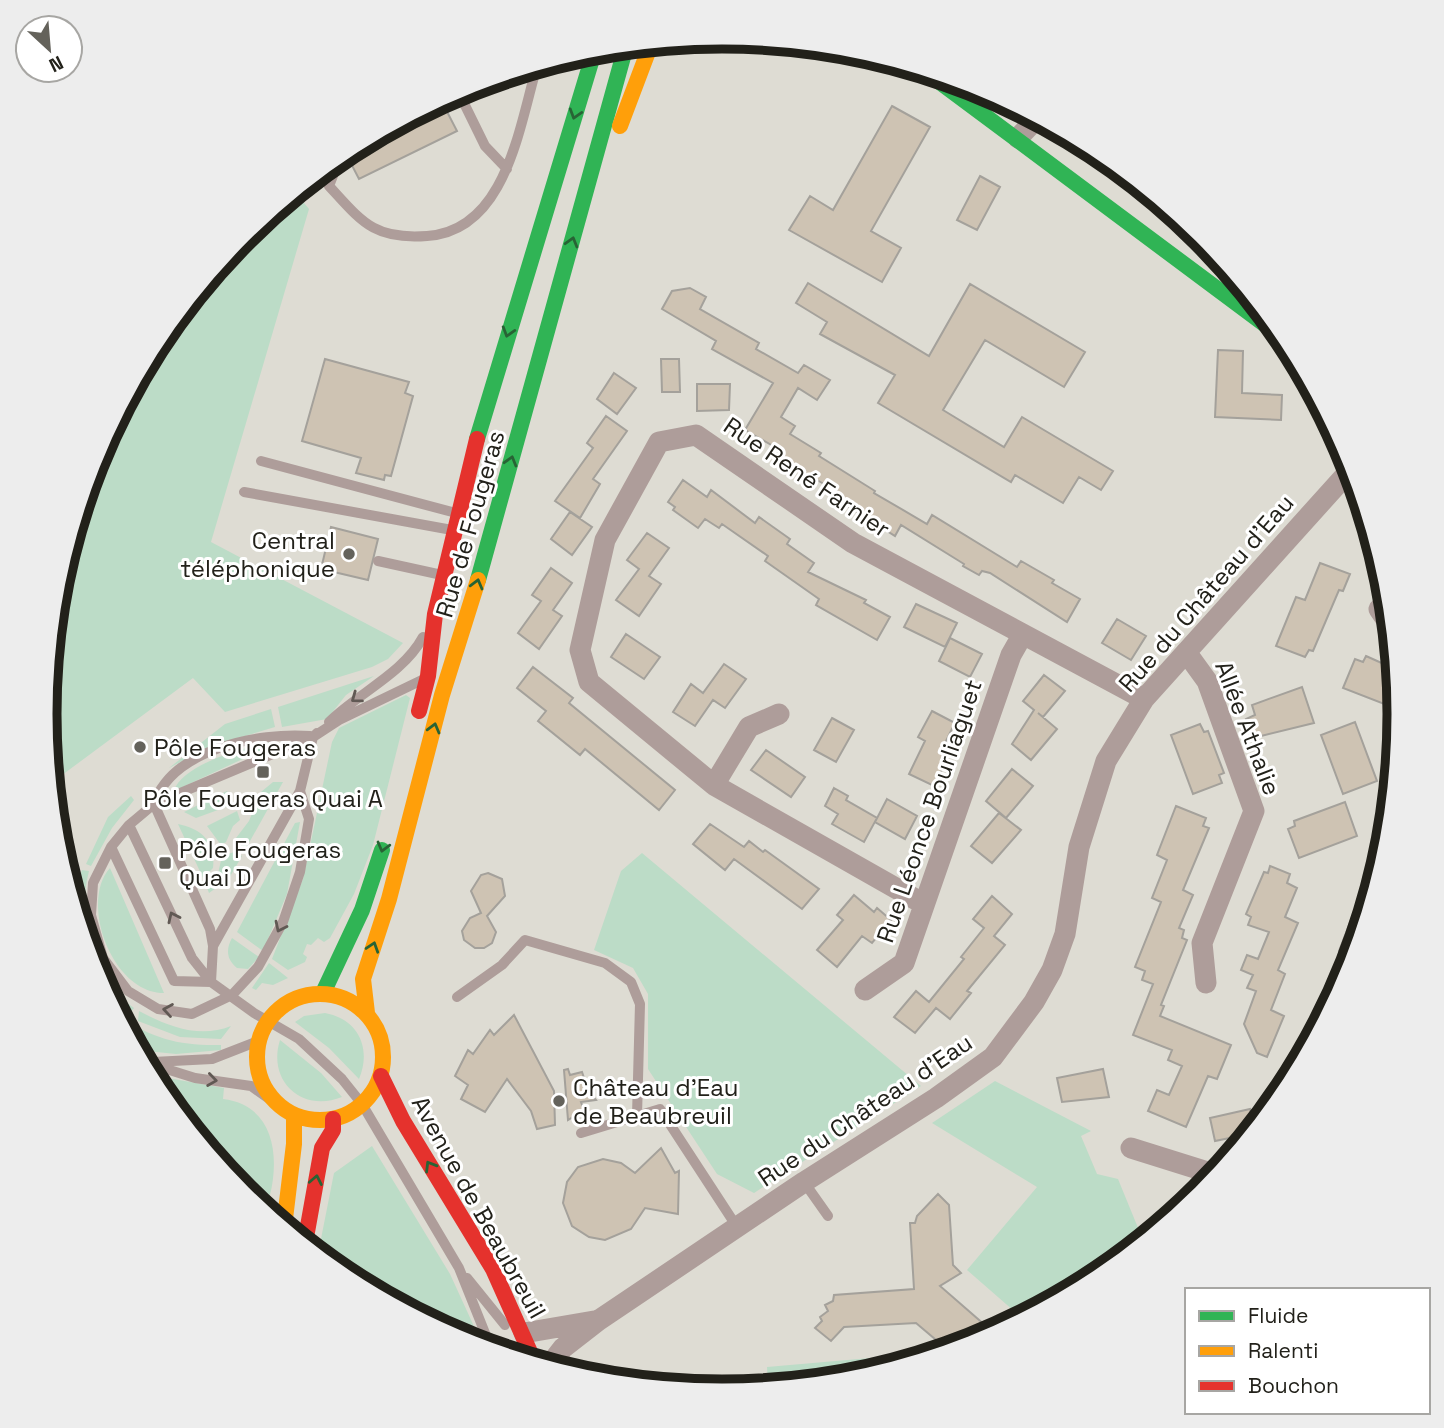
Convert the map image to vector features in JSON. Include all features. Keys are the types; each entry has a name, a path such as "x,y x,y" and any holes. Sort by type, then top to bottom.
{"main road":[{"path":"593,166 618,131 647,54"},
{"name":"Rue de Fougeras","path":"381,1076 384,1054 379,1032 367,1013 363,979 389,899 442,695 461,640 623,57"},
{"name":"Rue de Fougeras","path":"414,728 428,676 435,614 482,418 591,62"},
{"path":"952,90 1254,315"},
{"path":"323,993 362,910 387,832"},
{"path":"367,1013 347,999 323,993 294,999 268,1020 258,1041 256,1063 262,1084 275,1103 294,1115 313,1120 333,1119 362,1104 381,1076"},
{"name":"Avenue de Beaubreuil","path":"381,1076 402,1121 493,1269 530,1350"},
{"path":"286,1216 295,1144 294,1115"},
{"path":"307,1233 322,1148 332,1130 333,1119"}],"street":[{"path":"1018,138 1030,125"},
{"name":"Rue René Farnier","path":"922,903 714,785 589,682 580,650 605,540 659,442 696,435 853,543 1144,699"},
{"name":"Rue du Château d'Eau","path":"556,1357 563,1348 599,1320 804,1182 936,1098 992,1057 1034,1002 1052,970 1065,934 1079,847 1106,761 1144,699 1343,478"},
{"name":"Rue Léonce Bourliaguet","path":"865,990 904,963 922,903 1011,655 1023,634"},
{"name":"Allée Athalie","path":"1186,652 1207,681 1254,811 1202,943 1206,984"},
{"path":"714,785 749,727 779,713"},
{"path":"1131,1148 1205,1171"},
{"path":"524,1333 599,1320"}],"lane":[{"path":"326,180 364,225 400,238 443,235 479,216 507,169 534,77"},
{"path":"463,102 485,146 507,169"},
{"path":"329,186 334,175"},
{"path":"261,461 459,513"},
{"path":"243,492 455,531"},
{"path":"378,561 444,575"},
{"path":"213,946 300,791 313,737 345,705 403,663 417,648 435,614"},
{"path":"101,950 91,915 93,883 111,847 129,825 155,804 313,737 339,720 428,676 443,663 461,640"},
{"path":"211,982 213,946 210,929 155,804 160,787 186,765 220,748 282,734 313,737"},
{"path":"105,961 128,991 158,1009 192,1014 232,995 258,967 284,922 300,872 309,819 300,791"},
{"path":"129,825 192,958 211,982"},
{"path":"111,847 174,981 211,982"},
{"path":"457,997 502,965 525,940 605,963 631,982 640,1004 637,1116"},
{"name":"Avenue de Beaubreuil","path":"211,982 299,1039 342,1079 362,1104 459,1268 486,1335"},
{"path":"156,1062 212,1059 258,1041"},
{"path":"159,1066 195,1078 251,1086 275,1103"},
{"path":"581,1133 660,1109 737,1227"},
{"path":"804,1182 828,1216"},
{"path":"459,1268 507,1328 524,1333"}],"green space":[{"path":"301,199 309,209 211,542 403,643 388,659 372,667 225,712 193,678 60,776 57,714 63,627 80,542 92,500 108,460 146,381 194,309 252,244"},
{"path":"374,676 346,695 327,719 282,727 278,707"},
{"path":"406,695 410,698 373,845 354,894 330,938 324,942 318,938 311,945 307,944 303,954 307,957 305,962 288,970 272,959 303,879 332,742 339,728"},
{"path":"271,709 275,727 211,746 169,768 225,724"},
{"path":"270,742 275,744 174,791 188,773 201,765 245,748"},
{"path":"273,782 283,782 245,850 237,846 236,838 249,821 261,792"},
{"path":"227,791 232,800 226,807 196,818 184,812"},
{"path":"131,796 134,800 112,828 91,866 86,864 108,817"},
{"path":"237,811 240,820 233,826 226,842 221,845 207,826"},
{"path":"300,822 287,894 263,951 237,932 295,823"},
{"path":"178,824 194,829 210,844 213,868 203,878"},
{"path":"234,852 242,856 228,880 222,878 209,893 206,885 217,878 222,856"},
{"path":"642,853 921,1086 754,1193 717,1174 648,1069 648,994 633,968 594,950 621,871"},
{"path":"110,868 164,993 145,989 129,978 106,943 98,902 101,883"},
{"path":"82,870 89,871 84,901 80,886 79,880"},
{"path":"232,938 259,957 248,969 237,968 231,961 228,950"},
{"path":"269,963 288,978 273,985 262,983 256,990 252,988"},
{"path":"121,997 134,1008 129,1014"},
{"path":"139,1011 172,1026 195,1031 219,1030 231,1026 221,1039 180,1037 138,1021"},
{"path":"325,1013 346,1021 359,1037 364,1056 359,1079 329,1048 295,1022 304,1016"},
{"path":"135,1025 180,1042 221,1045 221,1050 176,1054 149,1051"},
{"path":"280,1040 321,1073 342,1097 314,1101 291,1090 283,1080 279,1068 277,1055"},
{"path":"166,1078 224,1088 223,1099 240,1103 262,1121 273,1148 270,1195 258,1190 222,1152 194,1119"},
{"path":"995,1081 1091,1131 1081,1136 1097,1174 1118,1179 1139,1231 1091,1267 1014,1311 967,1270 1037,1187 932,1123"},
{"path":"372,1146 450,1274 476,1331 389,1290 320,1244 334,1173"},
{"path":"893,1356 852,1366 768,1378 767,1367"}],"building":[{"path":"892,106 930,127 871,231 901,248 882,282 789,230 810,196 833,210"},
{"path":"446,110 457,131 359,179 351,163 390,138"},
{"path":"980,176 1000,187 977,230 957,220"},
{"path":"808,283 929,356 970,284 1085,352 1064,387 985,340 943,410 1004,447 1022,417 1113,471 1101,490 1079,477 1063,503 1015,475 1011,482 878,403 895,375 820,334 827,322 796,303"},
{"path":"690,288 706,297 700,309 759,343 756,349 798,373 804,365 830,380 817,400 798,388 781,417 795,426 790,434 821,453 819,456 875,491 874,493 927,524 932,515 1017,567 1021,561 1054,580 1052,583 1080,599 1067,622 990,573 982,571 979,575 963,566 964,564 901,525 895,536 826,492 829,487 776,456 780,450 745,430 773,383 712,349 716,341 662,309 672,291"},
{"path":"1218,350 1243,351 1242,393 1282,395 1281,420 1215,417"},
{"path":"325,359 409,382 405,393 413,396 391,476 385,475 384,480 356,473 361,458 302,441"},
{"path":"661,359 679,359 680,392 662,392"},
{"path":"614,373 636,388 617,414 597,399"},
{"path":"697,384 730,384 729,410 697,411"},
{"path":"606,416 627,431 593,479 600,484 580,518 555,501 593,448 587,443"},
{"path":"683,480 707,497 711,490 755,523 759,517 790,539 787,544 814,563 808,572 866,600 864,603 890,617 877,640 816,605 819,599 765,561 768,556 722,524 719,528 705,519 698,528 673,510 675,507 668,502"},
{"path":"570,512 592,527 572,555 551,539"},
{"name":"Central téléphonique","path":"331,527 378,539 368,580 321,569"},
{"path":"647,533 669,548 649,576 661,584 639,616 616,600 639,569 627,560"},
{"path":"1320,563 1350,574 1343,591 1339,590 1313,651 1309,650 1305,657 1276,646 1296,597 1305,600"},
{"path":"551,568 572,583 553,610 562,616 539,649 518,633 541,601 532,595"},
{"path":"916,604 957,623 945,647 904,627"},
{"path":"1117,619 1146,636 1131,660 1102,643"},
{"path":"626,634 660,657 644,679 611,657"},
{"path":"950,638 982,654 970,677 939,661"},
{"path":"1366,656 1385,665 1387,705 1343,688 1355,659 1363,662"},
{"path":"724,664 746,679 725,708 713,700 695,726 673,712 691,684 703,693"},
{"path":"533,667 573,698 569,703 675,790 659,810 585,749 580,755 538,721 546,711 517,688"},
{"path":"1044,675 1065,691 1043,717 1038,713 1057,729 1031,760 1012,744 1034,710 1023,701"},
{"path":"1302,687 1314,723 1253,738 1246,719 1255,715 1252,705"},
{"path":"932,711 955,723 942,749 950,753 934,786 909,774 925,741 918,737"},
{"path":"832,718 854,730 836,762 814,750"},
{"path":"1355,722 1377,781 1343,794 1321,735"},
{"path":"1200,724 1204,732 1208,731 1224,773 1219,775 1222,783 1193,794 1171,735"},
{"path":"766,750 805,777 791,797 751,770"},
{"path":"1012,769 1033,786 1006,818 986,801"},
{"path":"834,788 848,796 846,800 877,818 864,842 832,824 838,814 825,806"},
{"path":"887,799 917,816 905,839 875,822"},
{"path":"1345,802 1357,836 1299,858 1288,829 1295,826 1294,821"},
{"path":"1176,806 1206,818 1203,826 1209,828 1183,890 1193,895 1179,928 1184,930 1182,938 1187,940 1161,1005 1164,1006 1160,1016 1231,1045 1217,1079 1208,1076 1186,1127 1148,1111 1157,1090 1169,1095 1182,1066 1168,1060 1172,1050 1133,1035 1153,984 1142,980 1145,971 1135,967 1161,902 1152,898 1167,860 1157,855"},
{"path":"999,813 1021,830 992,863 971,846"},
{"path":"710,824 744,847 749,841 763,852 765,850 819,889 802,909 734,859 725,870 693,844"},
{"path":"1270,866 1290,874 1287,883 1297,888 1285,917 1298,923 1278,970 1285,974 1271,1010 1284,1016 1267,1057 1257,1053 1244,1024 1256,991 1247,988 1253,975 1241,970 1247,955 1258,959 1269,932 1248,925 1251,917 1246,914 1264,872 1268,873"},
{"path":"488,873 502,879 505,896 487,916 496,932 492,943 484,948 475,948 464,940 462,931 470,918 481,913 471,891 481,875"},
{"path":"854,895 874,912 877,908 891,920 872,943 862,936 837,967 817,950 843,920 837,915"},
{"path":"992,896 1012,914 994,936 1005,945 967,991 971,993 950,1019 936,1008 915,1033 894,1017 916,991 929,1002 964,959 961,957 984,928 973,919"},
{"path":"1354,912 1356,913 1342,954 1339,951"},
{"path":"514,1015 554,1091 555,1125 537,1129 531,1111 507,1079 485,1112 461,1099 468,1085 455,1076 468,1050 473,1054 490,1030 494,1035"},
{"path":"568,1069 570,1075 582,1072 588,1090 596,1100 581,1102 584,1110 568,1120 564,1070"},
{"path":"1103,1069 1109,1097 1062,1102 1057,1078"},
{"path":"1250,1109 1252,1117 1235,1137 1215,1141 1210,1118"},
{"path":"661,1148 675,1173 679,1171 678,1214 645,1208 631,1229 605,1240 589,1237 572,1226 563,1203 567,1182 578,1167 603,1159 621,1163 635,1173"},
{"path":"938,1194 949,1205 953,1265 961,1273 940,1286 984,1324 939,1343 916,1323 844,1327 831,1341 815,1328 822,1321 820,1317 828,1311 825,1305 833,1301 834,1295 914,1289 910,1223 915,1223 917,1216"}],"traffic: fast":[{"path":"478,580 623,57"},
{"path":"477,439 591,62"},
{"path":"950,90 1256,318"},
{"path":"323,993 362,910 382,850"}],"traffic: slow":[{"path":"620,126 647,54"},
{"path":"367,1013 363,979 389,899 442,695 478,580"},
{"path":"320,994 344,999 365,1012 378,1033 383,1057 378,1081 365,1102 344,1115 320,1120 296,1115 275,1102 262,1081 257,1057 262,1033 275,1012 296,999 320,994"},
{"path":"285,1215 294,1144 294,1115"}],"traffic: jam":[{"path":"419,711 428,676 435,614 477,439"},
{"path":"381,1076 403,1121 493,1269 529,1350"},
{"path":"307,1233 322,1148 333,1130 333,1119"}],"place":[{"name":"Central téléphonique","path":"349,554"},
{"name":"Pôle Fougeras","path":"140,747"},
{"name":"Pôle Fougeras Quai A","path":"263,772"},
{"name":"Pôle Fougeras Quai D","path":"165,863"},
{"name":"Château d'Eau de Beaubreuil","path":"559,1101"}]}
